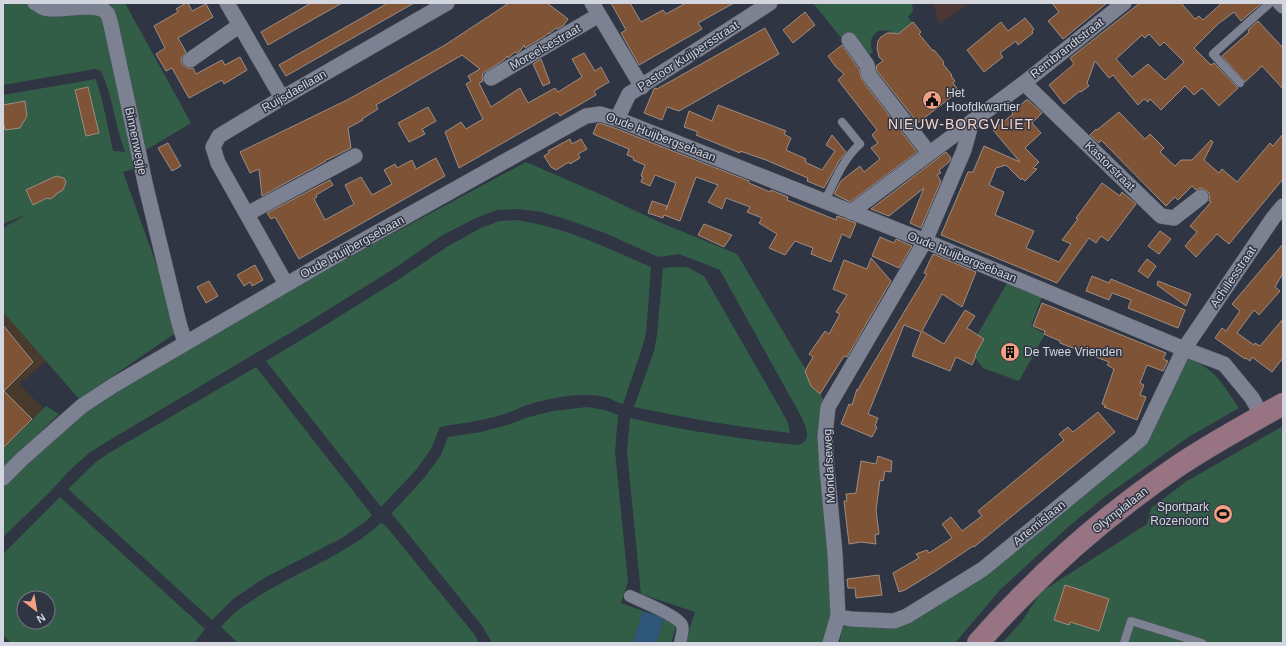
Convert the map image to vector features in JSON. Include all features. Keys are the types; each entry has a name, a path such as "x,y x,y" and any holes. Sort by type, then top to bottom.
{"main road":[{"name":"Olympialaan","path":"978,643 1031,587 1073,547 1100,524 1178,466 1223,438 1283,404"}],"street":[{"name":"Binnenwegje","path":"36,3 43,8 93,4 102,7 107,13 111,25 148,194 185,343"},
{"path":"227,3 282,98"},
{"name":"Ruijsdaellaan","path":"286,284 218,163 213,147 219,136 447,3"},
{"name":"Pastoor Kuijpersstraat","path":"617,119 629,94 770,3"},
{"name":"Rembrandtstraat","path":"851,212 1024,82 1124,3"},
{"path":"1280,3 1283,6"},
{"name":"Moreelsestraat","path":"491,78 595,9 642,87"},
{"path":"190,60 240,25"},
{"path":"849,40 867,66 869,75 929,153"},
{"name":"Kastorstraat","path":"1024,82 1161,216 1174,218 1201,197"},
{"name":"Oude Huijbergsebaan","path":"3,478 22,459 82,406 114,385 286,284 586,116 600,114 617,119 926,241 1184,349 1224,364 1252,398 1262,416"},
{"path":"926,241 964,150 972,121"},
{"path":"247,214 355,156"},
{"name":"Achillesstraat","path":"1184,349 1273,218 1283,206"},
{"name":"Mondafseweg","path":"830,643 838,616 835,553 825,436 828,407 926,241"},
{"name":"Artemislaan","path":"838,616 894,621 907,616 983,569 1141,440 1184,349"},
{"path":"630,596 674,617 682,624 680,643"}],"lane":[{"path":"1240,83 1213,54 1270,3"},
{"path":"825,201 838,174 855,148 860,144 842,122"},
{"path":"1124,643 1131,621 1202,643"}],"shaded area":[{"path":"933,3 969,3 939,24"},
{"path":"3,312 46,361 19,384 45,410 3,456"}],"green space":[{"path":"3,3 29,3 103,13 140,167 123,172 180,330 79,399 3,312 3,228 27,214 3,224 3,95 96,79 113,151 125,152 101,71 95,69 3,85"},
{"path":"105,3 125,3 191,123 146,150 120,31"},
{"path":"813,3 912,3 913,11 908,17 913,23 896,35 885,30 876,33 871,40 873,52 860,61"},
{"path":"526,162 659,222 737,254 828,407 831,612 826,643 685,643 695,612 641,594 627,451 630,418 714,434 798,445 806,440 806,430 802,418 720,270 679,254 658,257 605,233 542,212 518,209 497,210 476,218 441,236 395,268 305,324 89,453 3,537 3,486 75,416 236,318"},
{"path":"517,220 535,223 569,233 602,245 651,267 646,334 623,404 609,398 599,396 568,396 527,405 510,412 472,422 440,427 431,449 416,470 381,507 266,361 401,278 448,246 481,228 499,221"},
{"path":"687,267 704,276 780,408 788,423 790,433 712,422 634,407 654,351 657,335 663,268"},
{"path":"1007,283 1042,297 1031,326 1045,334 1019,381 983,368 974,356 971,346"},
{"path":"1185,357 1195,361 1211,371 1239,408 1190,436 1107,495 1067,528 1000,590 955,643 840,643 842,627 854,624 907,621 922,616 937,607 986,572 1140,449"},
{"path":"256,367 372,515 365,522 342,538 264,578 233,599 212,620 68,489 96,462 109,453"},
{"path":"46,406 59,414 3,468 3,449"},
{"path":"587,407 605,410 618,415 615,451 628,582 621,603 643,611 633,643 492,643 483,627 391,514 425,477 441,455 448,437 481,432 553,411"},
{"name":"Sportpark Rozenoord","path":"1283,426 1283,643 1002,643 1022,621 1041,592 1147,524 1151,508 1187,481"},
{"path":"60,497 205,629 194,643 11,643 3,635 3,554"},
{"path":"381,523 385,525 474,634 479,643 238,643 221,627 232,615 269,590 335,555 367,535"},
{"path":"664,618 677,622 671,643 656,643"}],"water":[{"path":"643,611 664,618 656,643 633,643"}],"building":[{"path":"188,3 192,11 206,4 213,17 178,38 186,52 181,61 183,65 187,68 193,68 196,74 222,60 225,65 240,57 247,70 224,84 222,80 189,98 172,68 166,71 156,54 165,48 154,26 178,12 176,9"},
{"path":"311,3 342,3 268,45 261,32"},
{"path":"388,3 414,3 286,76 279,65"},
{"path":"509,3 547,3 568,19 563,26 557,29 556,28 549,34 548,33 525,48 524,45 520,51 517,53 515,52 508,58 507,56 504,60 483,73 483,81 479,83 491,107 520,88 528,103 555,88 558,92 582,77 572,59 584,53 595,71 601,67 609,82 594,91 596,95 560,116 557,112 459,168 445,132 461,122 466,129 483,119 466,84 471,81 468,76 480,69 462,55 376,105 378,109 362,119 363,120 348,128 351,148 326,160 262,196 259,169 250,173 240,152 349,99 445,45"},
{"path":"611,3 630,3 641,22 663,10 666,14 686,3 734,3 698,23 702,29 639,65 621,33 626,30"},
{"path":"1052,3 1107,3 1063,39 1048,21 1059,12"},
{"path":"1140,3 1181,3 1195,19 1199,16 1203,20 1222,3 1262,3 1241,21 1234,12 1218,24 1194,48 1211,65 1214,63 1238,88 1219,106 1202,88 1194,95 1185,86 1161,110 1150,99 1148,102 1144,99 1138,105 1113,75 1109,78 1095,61 1087,83 1089,86 1081,92 1080,91 1064,104 1049,85 1074,64 1070,58","holes":["1149,34 1160,46 1164,42 1184,62 1165,80 1148,64 1132,77 1116,59 1142,35 1145,38"]},
{"path":"805,12 815,25 793,43 783,30"},
{"path":"1025,18 1034,29 1032,31 1033,33 1018,45 1016,41 1000,53 1003,57 984,72 967,50 1001,22 1008,31"},
{"path":"1258,21 1283,48 1283,89 1262,66 1245,82 1222,56 1246,35 1249,32 1248,30"},
{"path":"913,22 921,32 919,34 944,62 943,64 952,75 951,76 955,81 953,83 959,91 919,122 917,122 877,71 876,66 883,61 879,57 877,48 878,41 881,37 887,33 898,34"},
{"path":"765,28 779,54 679,111 667,107 662,120 644,113 655,88 657,89"},
{"path":"842,45 859,69 862,80 917,152 850,202 834,194 841,181 860,166 864,172 880,159 871,148 878,143 872,135 877,130 838,80 844,74 836,67 828,56"},
{"path":"541,59 550,83 543,86 533,64"},
{"path":"88,87 99,133 86,136 75,90"},
{"path":"1026,100 1028,100 1042,113 1032,123 1041,133 1025,148 1039,162 1033,168 1037,169 1025,181 1022,178 1021,180 1006,165 996,168 989,185 1004,192 995,215 1034,231 1026,248 1059,262 1071,244 1062,240 1102,183 1120,196 1122,192 1136,204 1108,241 1101,236 1096,243 1089,238 1057,283 941,235 968,172 973,172 984,146 1020,162 993,130 1013,114 1012,113"},
{"path":"25,101 27,116 20,128 5,130 3,121 3,105"},
{"path":"718,105 786,131 784,134 791,138 786,150 806,159 805,162 822,170 835,151 826,145 832,135 846,152 839,161 824,188 807,181 808,178 766,160 740,151 740,153 696,135 698,132 684,127 689,111 712,121"},
{"path":"428,107 436,121 422,129 425,134 409,142 398,123"},
{"path":"1119,112 1145,139 1150,134 1164,148 1160,152 1175,166 1181,160 1192,160 1211,140 1213,142 1204,160 1219,173 1222,169 1237,182 1270,143 1273,146 1283,134 1283,179 1229,244 1217,234 1196,257 1185,246 1197,232 1190,226 1211,202 1209,201 1210,196 1208,192 1200,188 1196,190 1192,186 1178,200 1175,197 1166,206 1101,140 1099,143 1090,135"},
{"path":"599,123 749,181 749,183 770,192 771,190 788,197 787,200 836,220 837,216 856,223 850,238 842,234 831,262 811,254 813,248 795,241 785,255 769,248 777,234 759,223 762,218 747,212 750,207 726,198 722,209 708,202 718,185 696,177 680,221 664,215 663,218 648,213 652,201 667,206 666,210 676,183 655,175 650,186 641,182 643,177 641,176 645,165 633,160 634,158 627,155 629,149 593,134 597,124"},
{"path":"570,139 572,144 581,139 587,149 578,154 580,158 570,164 569,162 556,170 551,167 544,156 549,153 548,151"},
{"path":"168,143 181,166 172,171 158,148"},
{"path":"946,152 951,158 949,162 939,170 941,173 937,175 941,181 921,228 910,223 924,188 889,216 871,209"},
{"path":"436,158 445,176 299,259 275,217 271,219 267,213 330,180 333,185 316,195 317,197 314,199 325,220 354,204 345,185 361,177 372,195 392,184 384,170 395,164 397,168 412,160 416,169"},
{"path":"56,176 64,178 66,182 63,190 50,199 47,198 33,205 26,190"},
{"path":"704,224 732,235 724,247 698,235"},
{"path":"1160,231 1171,239 1159,254 1148,246"},
{"path":"880,237 894,243 896,239 912,246 899,268 872,256"},
{"path":"1283,244 1283,273 1275,287 1280,291 1259,315 1254,310 1237,333 1254,345 1255,343 1260,346 1283,319 1283,358 1272,372 1252,357 1250,361 1246,358 1245,359 1215,338 1222,328 1226,331 1240,311 1232,304"},
{"path":"933,254 976,272 962,307 942,294 922,331 944,344 965,310 975,316 967,328 984,339 975,355 976,356 972,365 956,357 950,371 912,356 921,332 904,325 868,414 878,418 875,426 877,427 872,437 841,424 849,404 852,405 857,389 858,390 927,274 924,273"},
{"path":"871,258 891,281 847,357 844,356 820,394 811,386 805,371 813,357 809,354 825,331 829,334 840,314 836,312 847,295 833,289 844,260 867,269"},
{"path":"1147,259 1156,266 1148,278 1138,271"},
{"path":"255,265 263,280 252,286 250,282 244,286 237,275"},
{"path":"1092,276 1109,283 1111,279 1185,310 1178,328 1128,308 1131,300 1112,293 1109,300 1086,291"},
{"path":"209,281 218,296 206,303 197,287"},
{"path":"1158,281 1191,294 1186,306 1157,285"},
{"path":"1042,303 1166,353 1163,359 1168,361 1163,371 1147,365 1140,383 1144,385 1140,395 1146,397 1137,420 1104,407 1106,406 1102,404 1114,369 1107,365 1109,362 1060,343 1060,341 1044,334 1045,331 1033,326"},
{"path":"3,325 33,362 4,391 32,419 3,448"},
{"name":"De Twee Vrienden","path":"1007,345 1013,345 1017,349 1017,355 1013,359 1007,359 1003,355 1003,349"},
{"path":"1098,412 1115,432 974,547 973,546 905,590 899,592 893,573 919,558 916,554 927,550 929,553 952,538 942,524 951,517 962,531 982,516 978,511 1064,440 1059,434 1068,427 1073,432"},
{"path":"878,456 892,461 891,472 885,471 883,481 880,480 876,510 879,534 875,535 876,544 861,542 849,544 844,501 847,501 846,494 856,493 861,461 876,464"},
{"path":"879,575 882,595 856,598 855,588 848,588 847,579"},
{"path":"1065,585 1109,599 1099,631 1070,622 1069,625 1054,620"}],"place":[{"name":"Het Hoofdkwartier","path":"932,100"},
{"name":"De Twee Vrienden","path":"1010,352"},
{"name":"Sportpark Rozenoord","path":"1223,514"}],"district":[{"name":"NIEUW-BORGVLIET","path":"961,124"}]}
